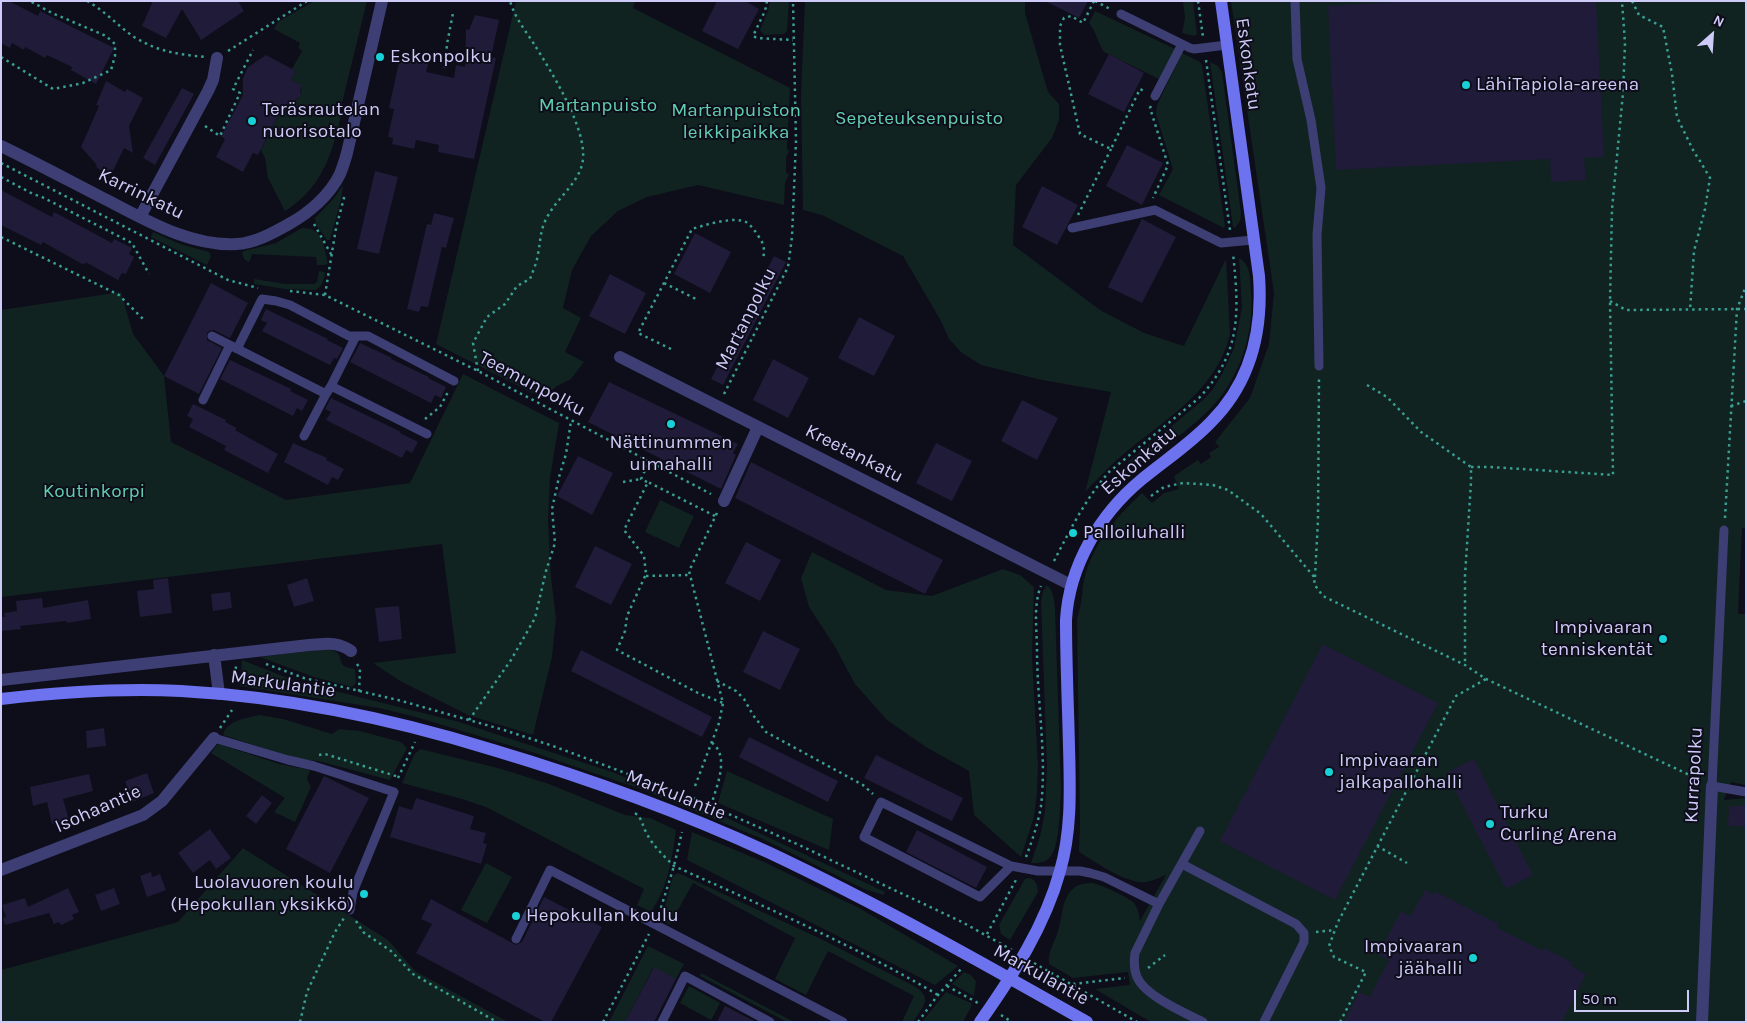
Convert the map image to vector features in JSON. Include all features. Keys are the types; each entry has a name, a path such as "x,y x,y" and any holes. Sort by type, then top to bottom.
{"main road":[{"name":"Eskonkatu","path":"980,1022 1010,979 1042,920 1060,870 1066,840 1070,802 1066,620 1071,585 1088,545 1108,513 1139,481 1211,422 1242,378 1254,348 1260,315 1259,276 1221,1"},
{"name":"Markulantie","path":"1,698 55,693 128,690 218,694 290,702 378,718 439,733 557,769 699,823 767,852 865,900 1087,1022"}],"street":[{"name":"Karrinkatu","path":"1,146 140,217 180,234 220,244 252,242 272,234 317,204 340,174 347,153 382,1"},
{"path":"140,217 213,80 216,58"},
{"name":"Kreetankatu","path":"620,357 1071,585"},
{"path":"724,501 758,427"},
{"name":"Markulantie","path":"1,680 333,643 343,645 351,651"},
{"name":"Markulantie","path":"214,655 218,694"},
{"name":"Isohaantie","path":"1,870 143,815 162,801 214,738"},
{"name":"Kurrapolku","path":"1702,1022 1712,786"}],"lane":[{"path":"1296,1 1297,59 1311,120 1321,188 1317,235 1319,366"},
{"path":"1121,14 1194,49 1227,45"},
{"path":"1155,96 1182,44"},
{"path":"1072,228 1155,210 1222,243 1253,240"},
{"path":"202,400 262,300 268,299 283,302 349,336 368,336 454,381"},
{"path":"212,336 326,394"},
{"path":"304,436 356,336"},
{"path":"331,386 423,432"},
{"name":"Kurrapolku","path":"1712,786 1724,530"},
{"path":"214,738 394,792 353,892 350,910"},
{"path":"1712,786 1746,792"},
{"path":"1010,866 980,897 864,837 881,802 1010,866 1021,869 1090,873 1104,877 1159,904"},
{"path":"1200,831 1159,904 1135,953 1134,960 1137,977 1142,984 1166,1003 1203,1022"},
{"path":"1182,864 1296,924 1304,933 1304,942 1264,1022"},
{"path":"516,939 550,870 843,1022"},
{"path":"662,1022 685,976 770,1022"}],"path":[{"path":"1,58 53,89 83,84 111,70 115,56 115,44 106,36 52,13 30,1"},
{"path":"87,1 134,36 154,47 168,53 216,58 307,1"},
{"path":"478,371 473,343 487,317 505,304 517,286 530,279 538,256 541,227 579,172 583,160 582,146 567,103 551,71 514,13 510,1"},
{"path":"767,1 753,36 757,38 793,40"},
{"name":"Martanpolku","path":"717,406 788,267 792,237 796,141 793,1"},
{"path":"1111,149 1080,134 1060,45 1060,26 1064,18 1071,16 1083,23 1095,1 1121,14"},
{"path":"1052,564 1079,515 1109,472 1211,386 1231,346 1238,308 1232,242 1198,1"},
{"path":"1367,385 1387,398 1421,432 1471,467 1613,475 1610,301 1612,209 1623,93 1625,43 1622,1"},
{"path":"1632,1 1639,15 1663,27 1677,117 1694,152 1710,178 1705,209 1694,251 1690,310"},
{"path":"445,68 453,13"},
{"path":"193,119 220,136 241,94 233,89 253,50"},
{"path":"1072,228 1140,89 1155,96 1150,108 1168,165 1152,197 1155,210"},
{"path":"1,163 210,271 228,280 238,282"},
{"path":"1,178 81,216 132,243 149,274"},
{"path":"331,255 336,228 346,194"},
{"path":"305,213 331,255"},
{"path":"671,349 638,333 692,229 734,220 744,221 753,228 762,242 765,252 763,259"},
{"path":"1,237 119,295 143,319"},
{"name":"Teemunpolku","path":"331,255 325,295 478,371 724,501"},
{"path":"664,283 696,300"},
{"path":"1724,530 1737,309 1746,286"},
{"path":"1610,301 1626,310 1746,309"},
{"path":"1319,366 1318,520 1314,584 1323,596 1465,665 1486,679 1712,786"},
{"path":"423,432 426,417 440,407 454,381"},
{"path":"1731,406 1746,401"},
{"path":"469,720 511,660 535,618 555,543 552,509 566,454 571,420"},
{"path":"641,479 649,462"},
{"path":"1465,665 1464,576 1471,467"},
{"path":"623,482 641,479 715,516"},
{"path":"648,482 624,530 644,556 646,576 628,616 618,650 698,693 723,703"},
{"path":"1151,496 1164,487 1183,484 1213,485 1228,490 1261,514 1315,578"},
{"path":"695,786 720,723 723,703 689,571 724,501"},
{"path":"646,576 690,575"},
{"path":"987,934 1021,869 1035,833 1041,806 1042,763 1037,629 1038,596 1043,581"},
{"path":"351,651 360,669 359,692"},
{"path":"1340,1022 1366,972 1334,957 1329,946 1335,930 1456,696 1486,679"},
{"path":"716,680 736,691 744,699 766,732 863,785 881,802"},
{"path":"214,738 232,710"},
{"path":"394,792 415,741 424,743"},
{"path":"711,806 720,770 721,756 712,742"},
{"path":"305,764 316,755 325,754 399,777"},
{"path":"629,809 640,817 647,834 661,853 674,866 790,917 906,975 938,995"},
{"path":"1377,846 1407,863"},
{"path":"300,1022 306,992 335,932 350,910 363,932 391,951 413,974 497,1022"},
{"path":"1304,933 1335,930"},
{"path":"1072,984 1137,977 1165,955"},
{"path":"918,1022 961,969"},
{"path":"1049,972 1137,1022"},
{"path":"947,986 973,1000"}],"green space":[{"path":"314,1 367,1 340,111 342,112 330,155 309,191 285,211 268,178 265,158 261,150 283,106 293,102 300,94 301,87 291,80 296,71 292,69 302,51 298,48 300,43 274,29 278,22"},
{"name":"Martanpuisto","path":"516,1 635,1 633,8 790,88 788,128 790,130 787,134 787,149 789,151 786,157 786,173 789,174 785,183 784,205 698,185 647,197 618,211 591,236 572,270 563,308 581,318 565,352 584,362 571,379 557,386 542,398 436,344"},
{"path":"770,1 789,1 787,31 784,34 764,35 760,30"},
{"name":"Sepeteuksenpuisto","path":"805,1 1025,1 1025,13 1048,92 1059,104 1059,120 1052,138 1016,185 1013,245 1100,310 1144,333 1184,346 1226,259 1230,334 1223,354 1214,371 1188,401 1120,457 1085,492 1111,392 1042,380 981,365 962,353 949,339 941,321 903,256 822,215 803,210 801,94"},
{"path":"1183,1 1193,1 1197,34 1194,36 1182,33 1185,18"},
{"path":"1231,1 1746,1 1746,528 1742,528 1738,614 1746,614 1746,785 1731,782 1724,800 1746,798 1746,1022 1151,1022 1095,989 1130,985 1128,972 1073,978 1049,964 1050,951 1058,931 1065,902 1070,892 1076,887 1092,883 1120,894 1134,903 1140,921 1166,875 1147,882 1133,881 1108,870 1079,852 1077,619 1086,571 1105,534 1142,493 1152,503 1164,493 1179,489 1174,476 1198,460 1201,464 1211,457 1209,453 1219,447 1215,442 1250,398 1269,344 1274,293"},
{"path":"1095,11 1175,49 1159,79 1104,52 1089,23"},
{"path":"1182,53 1200,62 1202,65 1224,228 1159,195 1173,169 1156,114 1157,105"},
{"path":"1210,62 1218,66 1222,72 1241,213 1240,221 1235,228 1233,227"},
{"path":"343,185 341,200 330,240 327,240 316,225 315,218 335,197"},
{"path":"302,228 309,229 318,234 324,244 328,263 317,265 316,257 252,254 250,261 248,262 244,259 242,253 244,251 276,243"},
{"path":"153,232 180,244 209,252 211,256 207,265 151,237"},
{"path":"1239,258 1248,268 1252,308 1247,341 1235,373 1217,401 1198,421 1133,469 1128,462 1203,400 1213,389 1222,374 1234,348 1242,307"},
{"path":"319,271 325,272 324,277 321,285 315,290 285,289 254,284 254,279 285,284 314,284 317,282"},
{"name":"Koutinkorpi","path":"121,292 133,334 164,376 171,442 286,500 410,483 463,374 559,423 550,478 548,522 551,577 556,618 552,657 533,735 468,715 400,681 373,663 456,653 442,544 1,597 1,310"},
{"path":"660,500 694,516 679,548 645,532"},
{"path":"812,552 886,590 932,596 1003,569 1020,575 1034,587 1032,657 1038,765 1037,792 1034,817 1021,857 974,815 969,771 926,747 887,720 855,684 834,645 809,607 801,578"},
{"path":"1047,585 1054,599 1055,609 1061,790 1060,815 1056,845 1050,857 1039,863 1031,863 1040,836 1045,812 1047,767 1041,602 1043,591"},
{"path":"326,649 338,653 343,665 355,669 356,683 352,687 314,677 260,657"},
{"path":"242,660 295,681 459,722 609,771 725,817 885,892 883,895 864,889 765,840 638,788 535,753 416,717 379,708 240,686"},
{"path":"260,715 283,719 332,734 339,729 360,731 401,742 407,748 390,780 318,761 303,761 223,735 225,730 233,723"},
{"path":"219,744 279,764 310,770 307,779 311,787 295,822 274,812 285,798 211,753"},
{"path":"420,749 498,768 549,784 625,815 650,818 676,830 671,862 662,893 651,912 637,905 644,889 486,807 402,783 414,755"},
{"path":"727,771 833,819 829,850 718,803"},
{"path":"692,832 764,862 859,908 958,966 935,985 687,860"},
{"path":"243,848 388,940 415,971 508,1022 2,1022 1,970 178,922"},
{"path":"486,863 512,877 487,923 461,910"},
{"path":"678,873 821,939 912,985 923,993 925,1002 923,1006 913,1022 902,1022 914,996 828,951 806,995 775,979 795,938 693,883 670,924 662,922 673,876"},
{"path":"1028,878 1036,882 1038,892 1010,940 1001,934 999,925 1025,879"},
{"path":"648,946 684,964 676,979 653,968 625,1022 609,1022"},
{"path":"964,972 971,975 976,981 974,996 952,984"},
{"path":"701,973 794,1022 787,1022 700,976"},
{"path":"689,986 720,1003 711,1020 680,1003"},
{"path":"946,992 971,1003 972,1005 963,1022 922,1022"}],"building":[{"path":"1,1 9,1 38,16 40,11 114,48 96,84 71,70 72,67 47,55 45,58 25,47 24,50 12,43 10,48 1,43"},
{"path":"153,1 238,1 244,11 201,40 182,9 166,38 142,26"},
{"path":"717,1 745,1 759,9 738,49 702,31"},
{"path":"1045,1 1088,1 1079,18"},
{"name":"LähiTapiola-areena","path":"1415,1 1596,1 1604,157 1584,158 1586,180 1551,182 1550,159 1336,170 1328,6"},
{"path":"475,15 499,20 491,57 496,58 474,159 438,152 439,145 416,140 414,149 392,144 393,138 388,137 394,109 389,108 399,62 404,63 405,56 429,61 426,72 454,78 456,65 465,67 466,29 469,30"},
{"path":"1109,54 1144,73 1124,112 1088,94"},
{"name":"Teräsrautelan nuorisotalo","path":"266,55 296,71 291,80 301,85 300,96 289,105 283,106 258,155 253,153 243,172 216,157 225,139 221,136 243,95 243,78 248,67"},
{"path":"106,81 125,92 127,89 143,98 129,126 133,153 124,148 111,175 97,168 96,164 81,147 99,106 96,105"},
{"path":"182,88 194,94 155,165 143,158"},
{"path":"1127,145 1163,163 1142,205 1106,186"},
{"path":"375,171 398,177 379,254 357,249"},
{"path":"1042,186 1078,205 1057,245 1022,227"},
{"path":"1,190 52,217 54,212 112,243 114,239 132,248 129,254 134,257 126,274 122,273 118,280 87,263 82,264 43,242 41,245 1,225"},
{"path":"434,213 454,218 446,248 442,247 428,307 421,306 419,312 407,309 427,224 431,225"},
{"path":"1142,219 1176,237 1142,303 1108,287"},
{"path":"695,233 731,252 710,293 674,274"},
{"path":"774,256 786,262 723,385 711,379"},
{"path":"610,274 646,293 625,334 589,316"},
{"path":"211,283 248,303 230,338 214,330 207,333 207,340 222,348 199,394 164,376"},
{"path":"266,309 343,348 337,359 334,358 330,365 262,331 267,323 261,320"},
{"path":"859,317 895,336 874,376 838,358"},
{"path":"360,343 446,387 441,398 435,395 431,403 350,362"},
{"path":"773,359 809,378 788,418 753,400"},
{"path":"230,360 291,389 290,391 308,400 302,411 297,408 293,416 220,379"},
{"path":"609,382 738,444 733,453 736,455 721,489 588,422"},
{"path":"331,398 418,442 412,453 406,450 402,458 326,420 331,412 325,409"},
{"path":"1022,400 1058,418 1037,460 1001,441"},
{"path":"193,404 226,420 225,422 237,428 235,430 278,454 268,473 224,450 226,446 189,427 193,419 187,416"},
{"path":"293,443 327,458 326,460 344,469 338,480 332,477 328,485 284,462"},
{"path":"936,443 972,461 952,501 916,483"},
{"path":"578,456 613,473 592,515 557,496"},
{"path":"751,462 943,560 925,594 735,498"},
{"path":"746,542 781,560 760,601 725,583"},
{"path":"595,546 632,564 611,605 575,587"},
{"path":"168,578 172,613 140,617 137,591 154,589 153,580"},
{"path":"307,578 314,601 294,607 287,585"},
{"path":"230,592 232,608 213,611 211,594"},
{"path":"42,598 43,608 88,600 91,619 67,623 67,621 20,626 21,629 1,631 1,617 5,617 4,613 17,611 16,601"},
{"path":"399,606 402,639 379,642 375,608"},
{"path":"763,631 800,649 780,690 743,672"},
{"name":"Impivaaran jalkapallohalli","path":"1323,644 1438,703 1335,900 1220,841"},
{"path":"581,650 712,717 702,737 571,671"},
{"path":"104,728 106,746 87,748 86,731"},
{"path":"749,737 838,781 828,802 739,757"},
{"path":"876,755 963,798 952,821 864,778"},
{"name":"Turku Curling Arena","path":"1474,759 1533,875 1506,889 1446,773"},
{"path":"147,773 154,793 132,802 125,781"},
{"path":"89,774 93,791 63,799 69,820 52,824 47,802 33,806 30,787"},
{"path":"324,776 369,798 330,873 286,849"},
{"path":"262,795 272,803 256,824 246,816"},
{"path":"416,798 474,816 470,829 486,833 483,843 487,844 481,864 390,837 399,806 412,810"},
{"path":"1729,806 1746,806 1746,826 1728,826"},
{"path":"210,829 231,858 216,869 210,860 193,873 178,853"},
{"path":"917,830 987,867 976,888 906,852"},
{"path":"151,872 152,877 160,874 166,890 147,897 140,876"},
{"path":"68,888 79,912 72,915 74,919 61,925 59,922 54,924 49,913 5,925 3,918 6,917 2,905 25,898 28,907"},
{"path":"114,888 120,904 101,911 95,895"},
{"name":"Impivaaran jäähalli","path":"1425,890 1433,895 1434,891 1499,924 1497,928 1543,951 1544,948 1573,963 1571,966 1586,974 1562,1022 1344,1022 1359,992 1370,997 1389,960 1378,955 1401,911 1411,916"},
{"path":"544,897 602,927 551,1022 545,1022 416,953 432,924 421,919 431,899 516,945 522,942"},
{"path":"654,967 676,979 654,1022 625,1022"},
{"path":"725,1006 756,1022 717,1022"}],"place":[{"name":"Eskonpolku","path":"380,57"},
{"name":"LähiTapiola-areena","path":"1466,85"},
{"name":"Teräsrautelan nuorisotalo","path":"252,121"},
{"name":"Nättinummen uimahalli","path":"671,424"},
{"name":"Palloiluhalli","path":"1073,533"},
{"name":"Impivaaran tenniskentät","path":"1663,639"},
{"name":"Impivaaran jalkapallohalli","path":"1329,772"},
{"name":"Turku Curling Arena","path":"1490,824"},
{"name":"Luolavuoren koulu (Hepokullan yksikkö)","path":"364,894"},
{"name":"Hepokullan koulu","path":"516,916"},
{"name":"Impivaaran jäähalli","path":"1473,958"}],"park label":[{"name":"Martanpuiston leikkipaikka","path":"736,122"}]}
